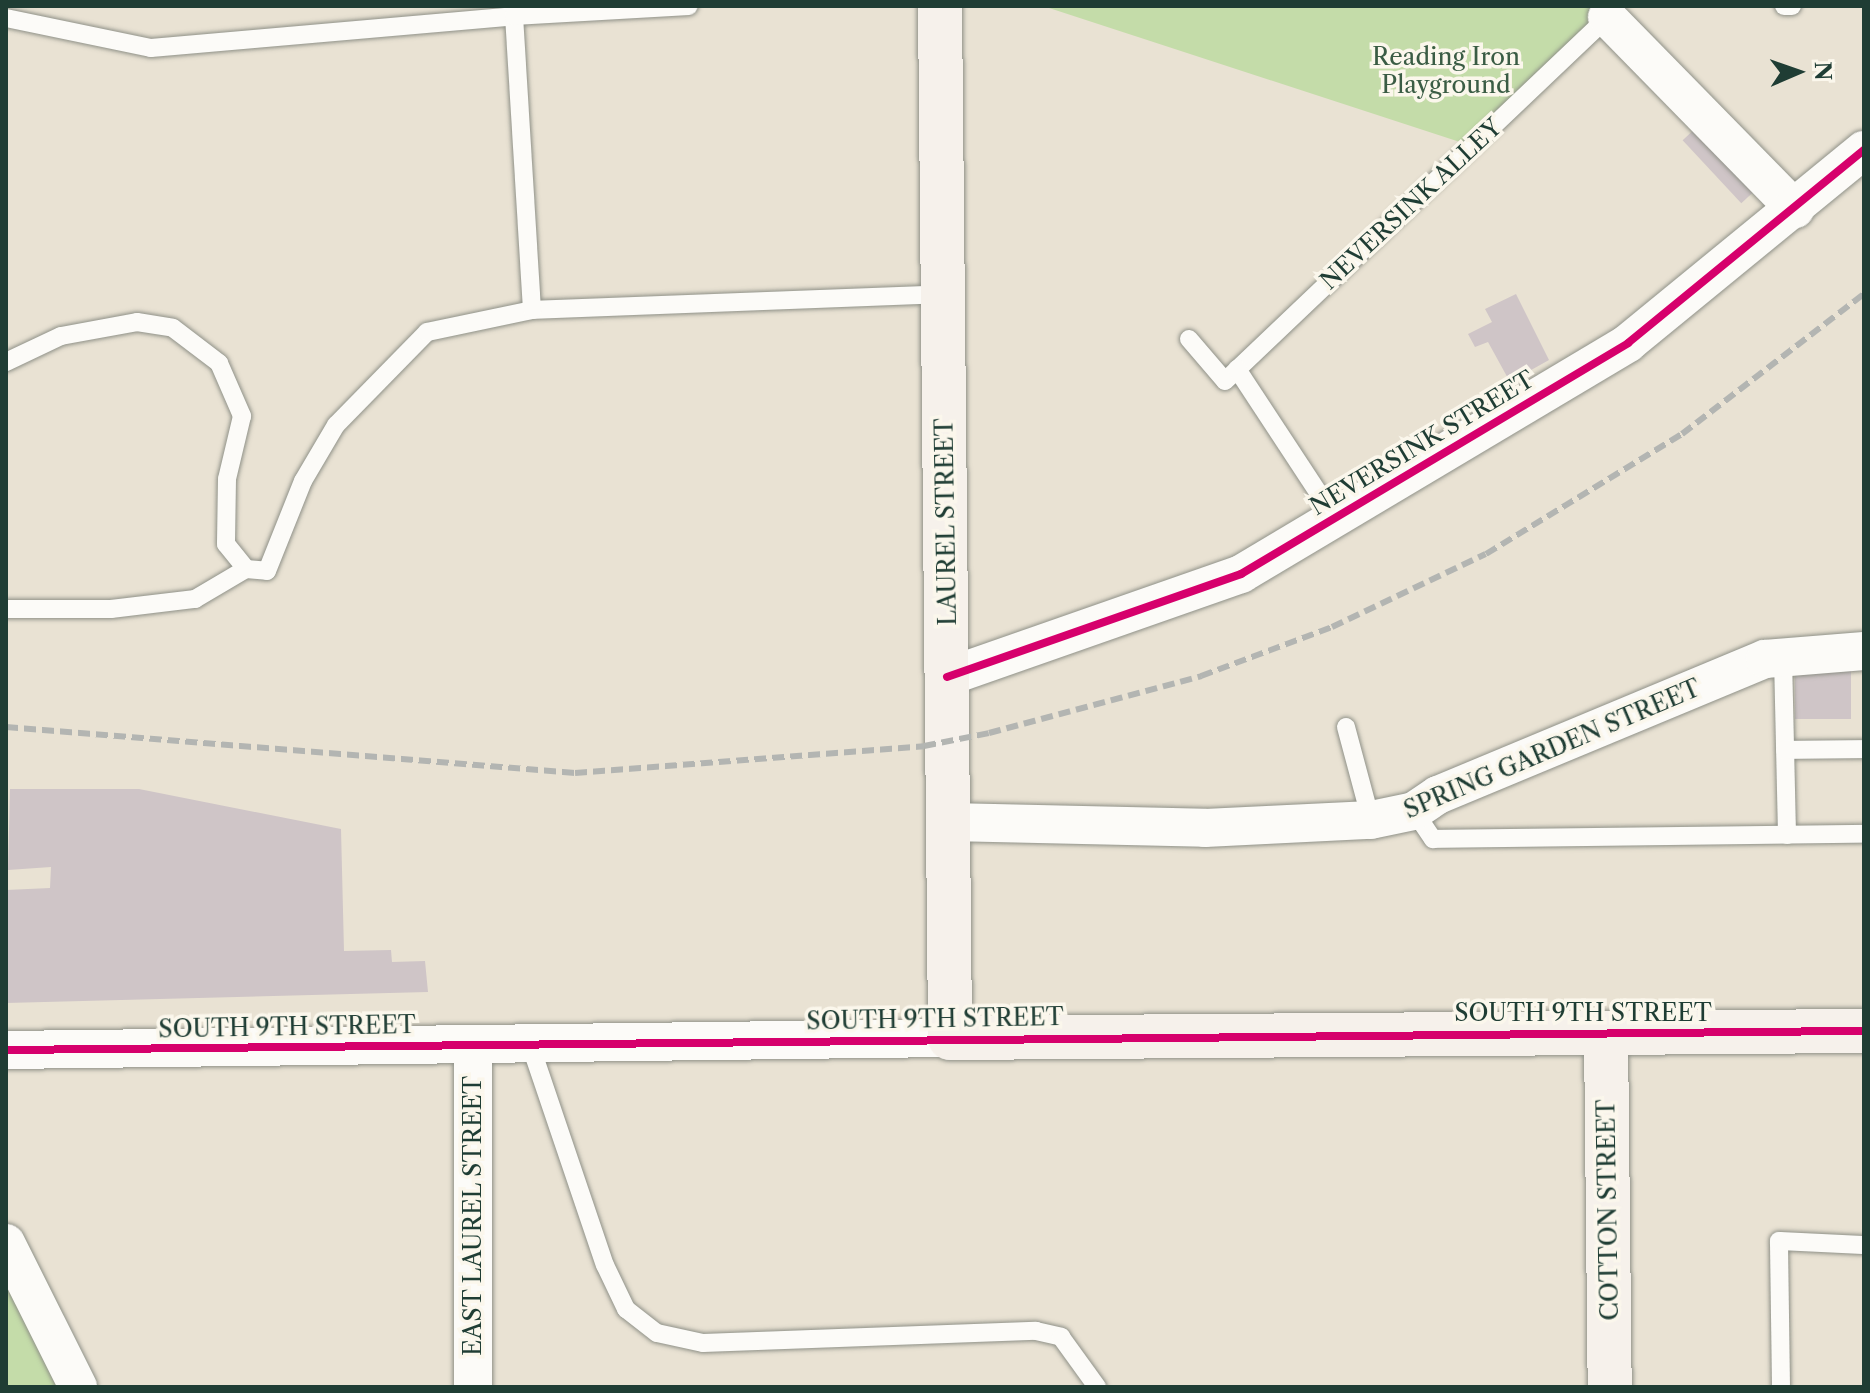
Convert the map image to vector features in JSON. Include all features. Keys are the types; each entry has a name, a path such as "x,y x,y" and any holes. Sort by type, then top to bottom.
{"street":[{"name":"LAUREL STREET","path":"940,6 950,1038"},
{"path":"1614,12 1795,209"},
{"name":"NEVERSINK STREET","path":"947,677 1208,589 1335,518 1628,343 1864,150"},
{"name":"SPRING GARDEN STREET","path":"949,822 1205,828 1371,820 1414,811 1438,795 1783,658 1864,651"},
{"name":"SOUTH 9TH STREET","path":"6,1050 1864,1031"},
{"name":"COTTON STREET","path":"1606,1033 1610,1387"},
{"name":"EAST LAUREL STREET","path":"473,1045 473,1387"},
{"path":"6,1243 78,1387"}],"lane":[{"path":"6,18 151,48 514,16 689,6"},
{"path":"1784,6 1792,6"},
{"name":"NEVERSINK ALLEY","path":"1237,369 1614,12"},
{"path":"514,16 532,310"},
{"path":"6,609 111,609 195,599 246,569 267,571 303,481 336,425 427,332 532,310 943,294"},
{"path":"6,362 61,336 137,322 173,328 219,363 242,416 227,479 226,544 246,569"},
{"path":"1189,339 1225,381 1237,369 1335,518"},
{"path":"1783,658 1787,835"},
{"path":"1346,727 1371,820"},
{"path":"1785,750 1864,749"},
{"path":"1414,811 1433,839 1864,834"},
{"path":"530,1044 605,1265 626,1309 657,1333 703,1343 1036,1331 1061,1337 1097,1387"},
{"path":"1781,1387 1779,1241 1864,1245"}],"green space":[{"name":"Reading Iron Playground","path":"1043,6 1611,6 1466,144"},
{"path":"6,1243 78,1387 6,1387"}],"building":[{"path":"1698,126 1757,189 1741,203 1683,140"},
{"path":"1516,294 1549,360 1510,382 1488,342 1475,347 1468,334 1492,322 1485,309"},
{"path":"1795,665 1851,665 1851,719 1795,719"},
{"path":"10,789 139,789 341,829 344,951 391,950 392,962 425,961 428,992 6,1003 6,890 50,888 51,867 8,870"}],"railway":[{"path":"6,727 575,773 924,746 989,733 1201,676 1332,627 1486,554 1682,434 1864,294"}],"cycle path":[{"path":"947,677 1241,574 1628,343 1864,150"},
{"path":"6,1050 1864,1031"}]}
